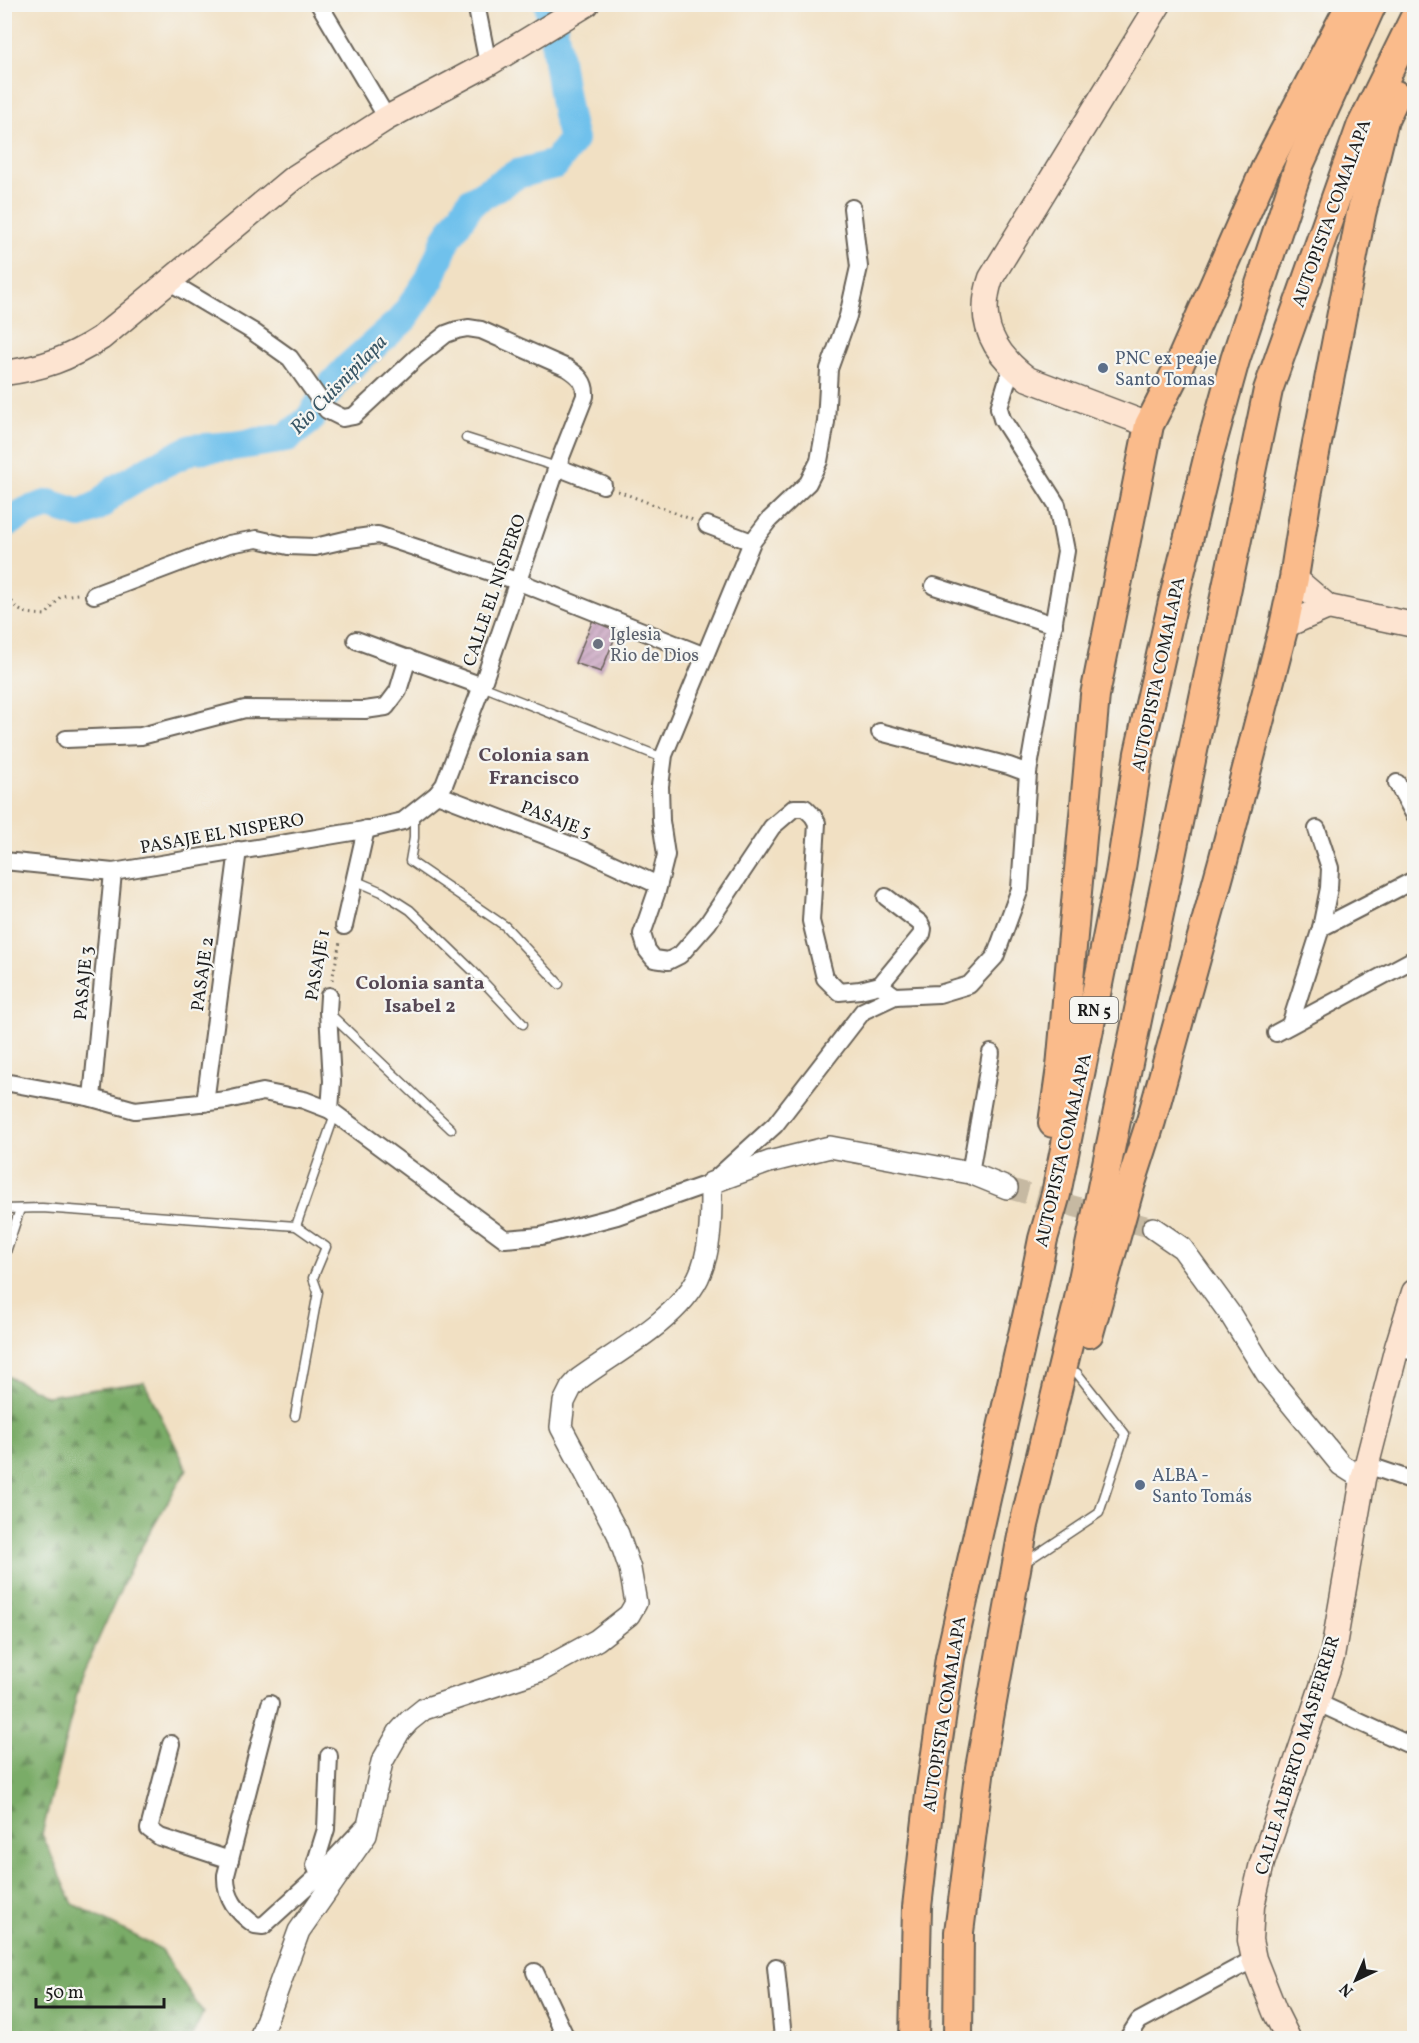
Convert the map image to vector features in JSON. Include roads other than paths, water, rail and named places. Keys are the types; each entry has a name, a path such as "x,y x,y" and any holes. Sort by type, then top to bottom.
{"highway":[{"path":"1043,1239 1043,1188 1061,1067 1095,695 1149,425 1176,372 1269,164 1351,4"},
{"name":"AUTOPISTA COMALAPA","path":"914,2038 917,1907 930,1794 950,1658 1083,1067 1120,874 1139,753 1172,606 1210,450 1235,360 1300,163 1372,4"},
{"name":"AUTOPISTA COMALAPA","path":"958,2038 959,1932 980,1768 1024,1525 1077,1308 1268,390 1361,127 1414,19"},
{"path":"1024,1525 1077,1372 1158,1098 1220,873 1284,626 1361,214 1384,120 1414,55"}],"main road":[{"path":"4,373 32,370 53,364 101,338 292,179 387,118 488,64 587,4"},
{"path":"1149,425 1028,379 1012,365 991,339 985,302 991,278 1159,4"},
{"path":"1294,578 1328,607 1414,624"},
{"path":"1284,626 1328,607"},
{"name":"CALLE ALBERTO MASFERRER","path":"1288,2038 1254,1959 1250,1940 1255,1891 1262,1863 1332,1657 1365,1472 1406,1349 1414,1292"}],"street":[{"path":"319,4 387,118"},
{"path":"476,4 488,64"},
{"path":"852,208 859,267 848,316 829,369 826,422 819,461 808,483 769,520 752,542 663,758 660,786 666,855 642,934 646,950 654,959 668,961 680,955 708,923 772,827 794,808 805,808 817,823 811,921 825,978 839,992 880,985 922,934 923,929 920,923 886,897"},
{"name":"CALLE EL NISPERO","path":"168,280 252,331 290,358 327,410 343,418 354,416 437,340 457,330 468,328 481,330 567,368 576,373 586,388 482,686 452,767 437,794"},
{"path":"260,2038 299,1931 359,1846 368,1826 382,1762 399,1732 424,1709 542,1670 597,1640 632,1611 636,1603 630,1569 618,1534 562,1431 563,1407 568,1392 579,1379 663,1320 684,1298 698,1278 707,1252 711,1183 775,1125 862,1011 895,996 939,994 969,985 995,957 1020,889 1028,773 1066,551 1057,505 1002,419 999,408 1012,365"},
{"path":"557,467 603,485"},
{"path":"707,525 752,542"},
{"path":"94,595 230,544 257,539 288,546 315,547 378,535 517,581 705,656"},
{"path":"934,586 1054,625"},
{"path":"356,640 482,686"},
{"path":"66,740 141,736 245,709 365,710 386,707 398,691 408,658"},
{"path":"880,732 1028,773"},
{"path":"1397,783 1414,814"},
{"name":"PASAJE EL NISPERO","path":"4,861 113,872 366,830 403,820 437,794"},
{"name":"PASAJE 5","path":"437,794 583,850 658,885"},
{"name":"PASAJE 1","path":"344,926 366,830"},
{"path":"1317,830 1330,868 1329,888 1321,928 1283,1029 1414,960"},
{"name":"PASAJE 2","path":"204,1103 238,850"},
{"name":"PASAJE 3","path":"92,1098 113,872"},
{"path":"1321,928 1414,880"},
{"path":"880,985 895,996"},
{"name":"PASAJE 1","path":"328,1004 333,1112"},
{"path":"970,1173 991,1053"},
{"path":"4,1082 92,1098 135,1110 204,1103 263,1092 304,1100 333,1112 505,1239 542,1236 616,1216 769,1162 830,1147 970,1173 1006,1188"},
{"path":"1153,1228 1182,1248 1230,1314 1267,1374 1341,1465 1414,1481"},
{"path":"1316,1702 1414,1747"},
{"path":"270,1704 226,1875 225,1887 231,1903 255,1925 263,1926 319,1875 362,1828 368,1826"},
{"path":"171,1744 149,1829 160,1837 230,1860"},
{"path":"319,1875 315,1865 326,1829 329,1756"},
{"path":"1128,2038 1139,2021 1254,1959"},
{"path":"776,1967 783,2038"},
{"path":"535,1972 566,2038"}],"lane":[{"path":"466,438 557,467"},
{"path":"482,686 663,758"},
{"path":"414,813 414,838 410,861 435,881 464,897 505,926 560,984"},
{"path":"354,880 382,892 410,910 473,971 523,1024"},
{"path":"328,1004 451,1129"},
{"path":"296,1226 333,1112"},
{"path":"4,1209 42,1208 296,1226 326,1247 313,1278 318,1292 295,1416"},
{"path":"4,1258 20,1209"},
{"path":"1016,1568 1099,1514 1125,1434 1077,1372"}],"waterway":[{"name":"Rio Cuisnipilapa","path":"4,524 28,511 49,504 80,514 100,505 114,491 149,470 192,449 286,438 309,420 333,384 403,319 430,279 446,240 471,202 517,174 555,164 573,140 565,107 549,4"}],"tunnel":[{"path":"1007,1188 1153,1228"}],"place":[{"name":"PNC ex peaje Santo Tomas","path":"1103,368"},
{"name":"Iglesia Rio de Dios","path":"598,644"},
{"name":"ALBA - Santo Tomás","path":"1140,1485"}],"district":[{"name":"Colonia san Francisco","path":"534,766"},
{"name":"Colonia santa Isabel 2","path":"420,994"}]}
